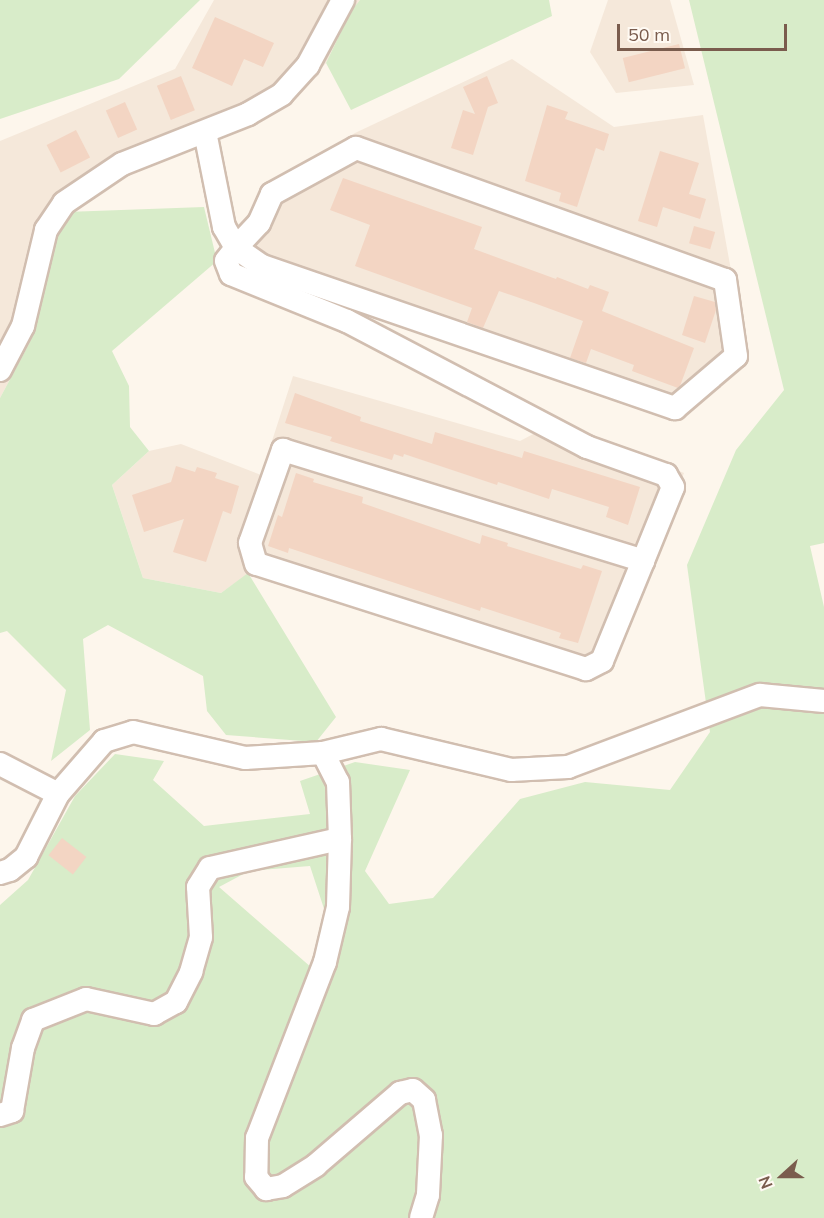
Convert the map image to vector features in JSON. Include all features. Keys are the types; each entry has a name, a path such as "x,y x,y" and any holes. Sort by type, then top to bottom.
{"street":[{"path":"0,370 23,326 46,230 64,203 122,164 248,114 282,94 308,65 343,0"},
{"path":"205,132 224,227 236,248 262,266 675,408 736,356 725,280 356,148 272,194 259,223 236,248 226,261 231,274 347,321 587,447 666,475 673,487 643,561 602,661 586,669 256,564 249,543 283,450 643,561"},
{"path":"0,873 10,870 26,857 58,794 104,741 133,732 245,758 323,753 381,739 511,770 568,767 760,695 824,701"},
{"path":"323,753 338,782 340,839 338,907 325,963 257,1138 256,1177 266,1189 283,1186 316,1165 400,1093 413,1090 424,1100 431,1135 428,1195 421,1218"},
{"path":"0,764 58,794"},
{"path":"0,1115 12,1111 22,1048 33,1020 86,999 154,1014 176,1002 191,972 201,937 198,887 210,868 340,839"}],"shaded area":[{"path":"214,0 360,0 351,11 326,63 290,105 128,171 66,212 48,239 30,342 0,398 0,141 175,69"},
{"path":"608,0 670,0 694,85 616,93 590,52"},
{"path":"512,59 614,127 703,115 747,359 678,416 217,261 264,190 355,133"},
{"path":"293,376 520,441 558,421 684,473 608,667 585,678 248,574 221,593 143,578 112,485 149,451 181,444 261,475"}],"green space":[{"path":"0,0 200,0 119,79 0,119"},
{"path":"360,0 549,0 552,16 351,110 326,63 351,11"},
{"path":"689,0 824,0 824,543 810,546 824,607 824,1218 0,1218 0,905 28,880 75,796 115,754 164,761 153,780 204,826 310,814 300,781 355,762 410,770 365,871 389,904 433,898 520,799 585,782 670,790 710,732 687,565 736,450 784,390","holes":["310,866 329,924 312,968 219,887 249,871"]},
{"path":"204,207 217,261 112,351 129,386 130,427 149,451 112,485 143,578 221,593 248,573 336,717 316,742 226,735 207,711 203,676 108,625 83,639 90,730 51,761 66,690 7,631 0,633 0,398 30,342 48,239 66,212"}],"building":[{"path":"215,17 274,43 263,67 244,59 232,86 192,68"},
{"path":"679,44 685,68 629,82 623,58"},
{"path":"181,76 195,110 171,120 157,86"},
{"path":"487,76 498,103 488,107 473,155 451,148 463,110 475,114 463,87"},
{"path":"125,102 137,129 118,138 106,111"},
{"path":"547,105 568,112 565,119 609,134 604,151 596,148 577,207 559,201 561,193 525,181"},
{"path":"76,130 90,158 61,173 47,145"},
{"path":"660,151 699,163 689,194 706,199 700,219 663,207 657,227 638,221"},
{"path":"343,178 482,227 474,249 556,279 557,277 588,289 590,285 609,292 602,311 694,348 680,386 678,388 632,371 634,365 591,349 586,363 570,358 583,321 499,291 483,328 467,322 472,308 355,266 370,225 330,210"},
{"path":"694,226 715,232 710,249 689,243"},
{"path":"694,296 715,302 716,310 705,343 682,335"},
{"path":"295,393 361,417 360,421 432,444 435,432 522,458 524,451 640,487 628,525 606,517 609,507 552,489 549,499 498,482 497,485 404,454 403,457 394,454 392,460 330,441 332,437 285,423"},
{"path":"176,466 195,472 197,467 217,473 215,478 239,486 231,514 223,511 206,562 173,552 184,519 144,532 132,495 171,482"},
{"path":"296,473 314,479 313,482 363,497 362,503 480,544 482,535 508,543 507,546 581,569 583,565 602,571 578,643 559,638 561,633 481,607 480,611 289,548 288,553 268,546 278,515 282,517"},
{"path":"62,838 86,857 73,874 48,855"}]}
